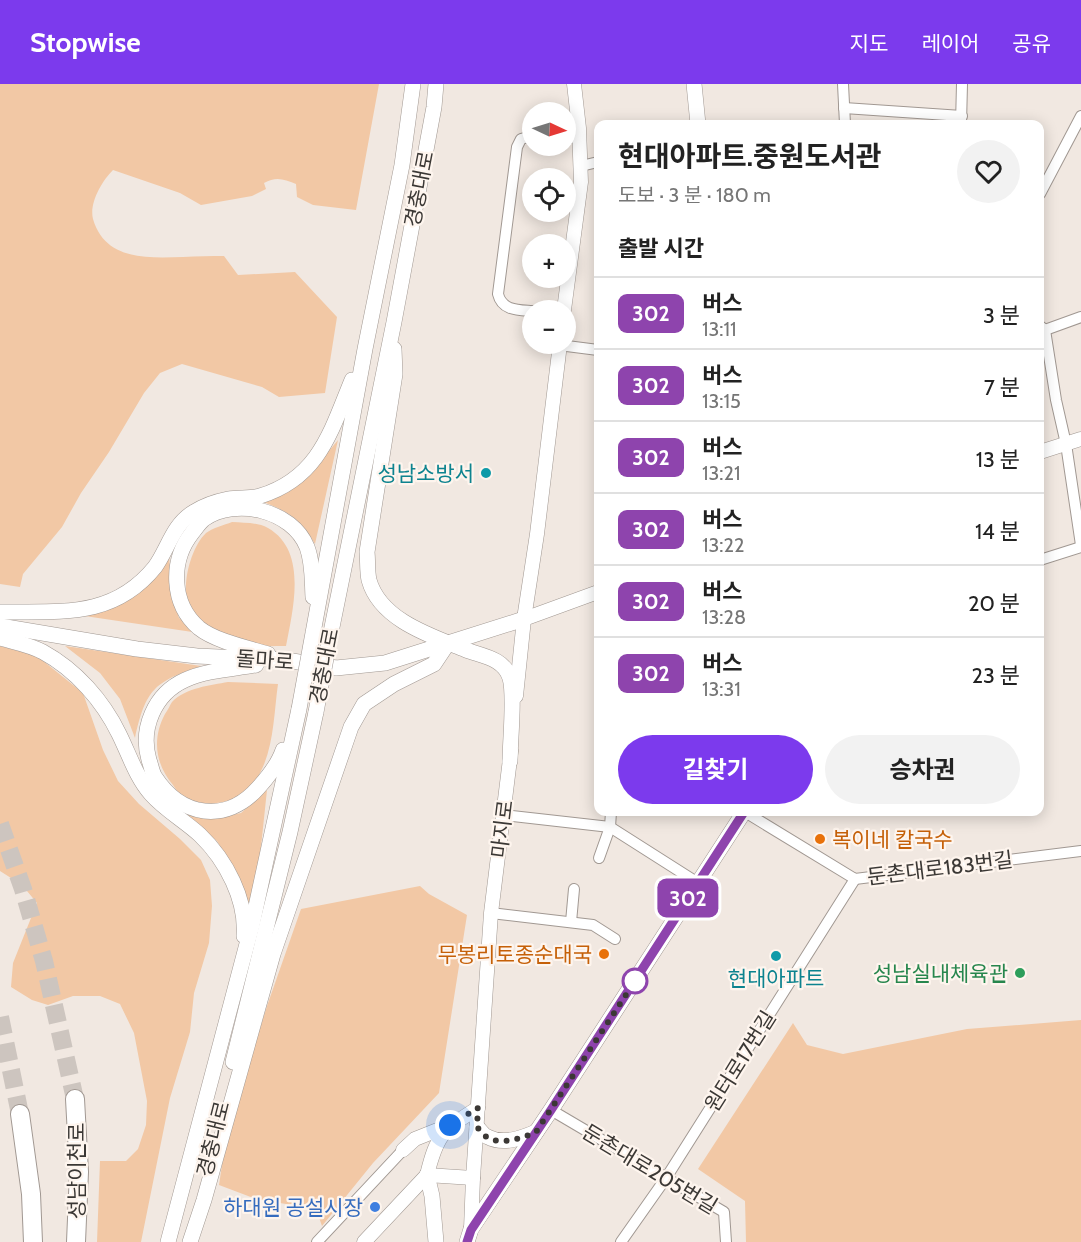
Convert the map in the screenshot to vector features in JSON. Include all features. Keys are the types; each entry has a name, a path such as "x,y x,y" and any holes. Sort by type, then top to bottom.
{"highway":[{"name":"성남이천로","path":"75,1099 79,1172 76,1242"},
{"name":"성남이천로","path":"20,1114 32,1194 33,1242"}],"main road":[{"name":"경충대로","path":"168,1242 252,925 299,709 365,349 402,165 413,84"},
{"name":"경충대로","path":"189,1242 290,832 316,712 394,322 434,107 436,84"},
{"path":"694,84 698,120"},
{"path":"394,322 395,374 367,552 369,579 378,599 396,617 448,643 486,656 499,663 510,677 510,761"},
{"path":"0,612 68,612 114,601 145,578 156,565 170,537 193,512 227,499 259,497 288,484 313,463 330,435 365,349"},
{"path":"286,660 220,639 200,629 182,608 176,587 177,564 187,540 203,519 227,508 250,509 271,513 292,526 306,546 312,573 313,633"},
{"name":"돌마로","path":"0,626 137,649 197,656 286,660 336,668 385,663 524,619"},
{"path":"0,638 43,651 92,691 111,718 136,771 151,794 200,836 222,859 242,908 244,932 239,972"},
{"path":"189,1242 204,1200 273,954 351,727 364,704 394,684 434,664 448,643"},
{"path":"286,660 207,673 183,681 159,699 147,722 146,750 154,776 175,799 201,812 225,810 248,800 279,761 299,709"},
{"path":"469,1236 742,816"},
{"path":"477,1127 487,1137 502,1141 520,1139 536,1132"},
{"path":"427,1175 432,1196 436,1242"}],"street":[{"path":"565,300 581,182 580,137 574,84"},
{"path":"843,84 845,120"},
{"path":"844,108 925,113 962,120 962,84"},
{"path":"1044,186 1081,116"},
{"path":"576,137 580,137"},
{"path":"522,139 517,147 498,294 499,301 506,307 522,309"},
{"path":"581,166 594,163"},
{"path":"1044,327 1081,317"},
{"path":"1044,338 1066,444 1081,546 1044,559"},
{"path":"576,347 594,349"},
{"name":"마지로","path":"469,1236 491,913 504,815 524,619 537,534 558,354"},
{"path":"1044,451 1081,439"},
{"path":"524,619 594,593"},
{"path":"504,815 610,827 698,883"},
{"path":"599,858 610,827 611,816"},
{"name":"둔촌대로183번길","path":"752,816 855,879 1081,851"},
{"name":"원터로17번길","path":"621,1242 666,1178 855,879"},
{"path":"571,922 574,889"},
{"path":"491,913 593,925 615,939"},
{"path":"317,1242 415,1139 450,1125 478,1108"},
{"name":"둔촌대로205번길","path":"551,1110 724,1212 726,1242"},
{"path":"364,1242 427,1175 434,1147 450,1125"},
{"path":"403,1150 413,1149 422,1154 426,1162 427,1175"},
{"path":"427,1175 473,1178"}],"shaded area":[{"path":"0,84 379,84 356,210 313,205 297,197 296,184 280,179 264,183 266,189 252,196 201,205 180,193 113,170 105,180 95,199 93,219 99,233 107,243 118,250 156,257 224,256 238,275 295,272 337,317 325,393 279,397 262,387 182,364 160,373 144,393 62,527 23,574 20,587 0,584"},
{"path":"338,440 315,544 292,516 259,500 313,470"},
{"path":"232,522 255,524 268,528 281,538 289,551 295,582 286,646 254,646 230,641 211,629 191,611 186,592 186,581 195,549 206,533"},
{"path":"169,553 171,591 179,618 199,633 78,615 126,600"},
{"path":"0,646 37,656 83,693 103,750 118,781 139,804 201,860 210,880 212,906 209,943 194,993 190,1032 170,1098 141,1242 97,1242 100,1161 126,1161 138,1149 146,1125 147,1101 134,1033 120,1004 100,996 73,996 48,1005 32,1000 11,987 13,963 37,903 22,885 0,871"},
{"path":"65,646 201,666 172,677 154,690 143,708 135,738 120,699 100,673"},
{"path":"228,682 278,684 273,729 265,763 254,783 246,791 226,801 203,803 182,795 167,777 157,751 158,732 165,714 177,697 198,688"},
{"path":"267,790 260,856 248,912 231,865 217,841 179,812 214,819 241,813"},
{"path":"420,886 429,894 467,915 439,1093 373,1163 322,1226 316,1209 256,1199 219,1185 226,1138 267,1006 301,909"},
{"path":"1081,1020 1081,1242 746,1242 745,1201 698,1169 793,1023 807,1045 843,1054 967,1029"}],"tunnel":[{"path":"0,824 23,889 44,961 75,1099"},
{"path":"0,1017 20,1114"}],"bus line":[{"name":"302","path":"467,1242 471,1230 741,816"}],"place":[{"name":"성남소방서","path":"486,473"},
{"name":"복이네 칼국수","path":"820,839"},
{"name":"무봉리토종순대국","path":"604,954"},
{"name":"현대아파트","path":"776,956"},
{"name":"성남실내체육관","path":"1020,973"},
{"name":"하대원 공설시장","path":"375,1207"}],"route":[{"path":"450,1125 478,1108 477,1127 487,1137 502,1141 520,1139 536,1132 637,978 635,981"}]}
